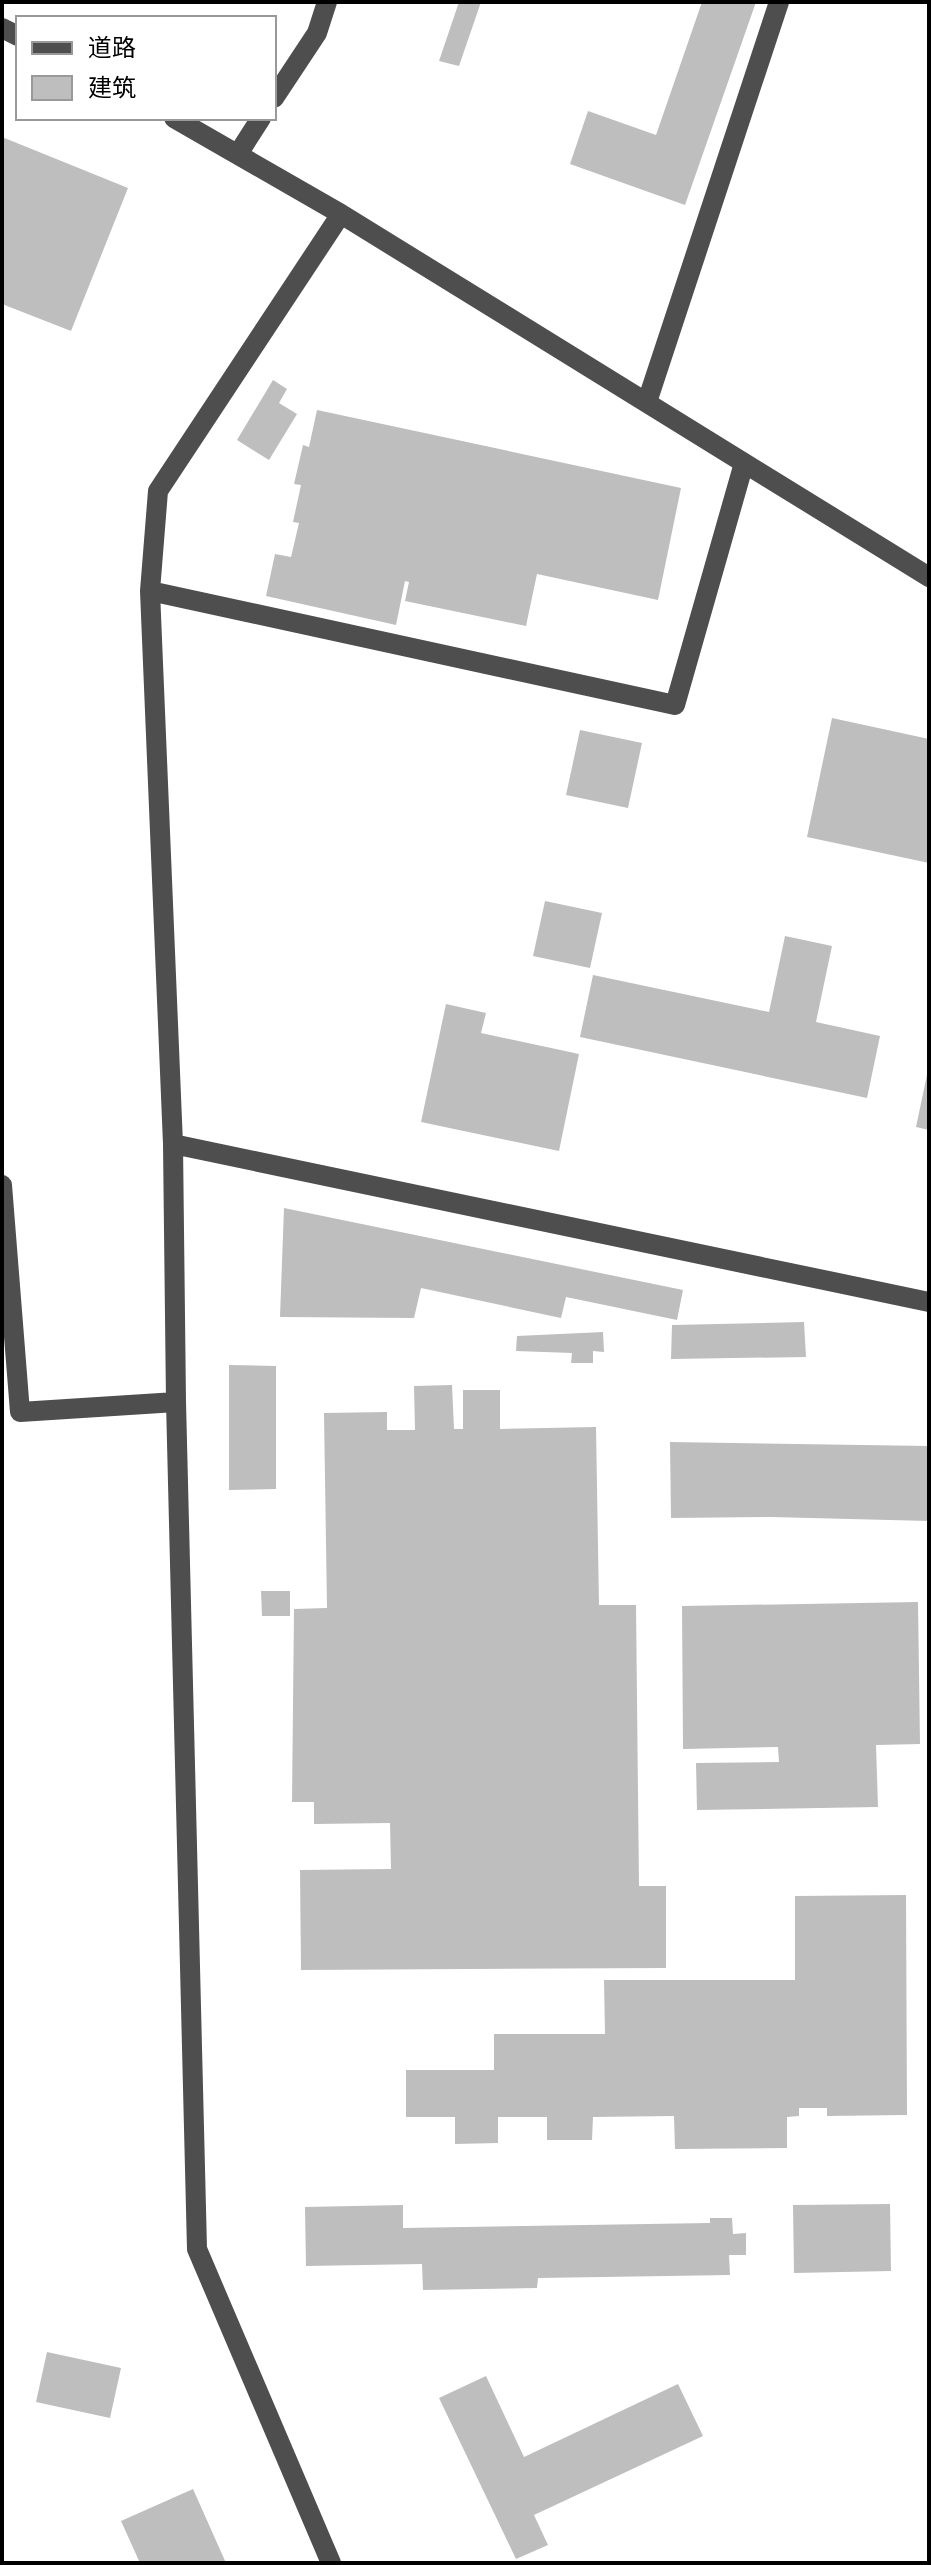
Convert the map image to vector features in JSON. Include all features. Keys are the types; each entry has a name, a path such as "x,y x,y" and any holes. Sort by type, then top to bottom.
{"street":[{"path":"276,95 317,33 327,2"},
{"path":"647,402 779,2"},
{"path":"178,120 341,214 929,577"},
{"path":"238,154 260,120"},
{"path":"331,2563 197,2249 176,1402 173,1144 150,591 158,491 341,214"},
{"path":"150,591 675,705 744,463"},
{"path":"173,1144 929,1302"},
{"path":"2,1185 20,1412 176,1402"}],"building":[{"path":"459,2 481,2 459,66 439,61"},
{"path":"702,2 756,2 685,205 570,164 588,111 656,135"},
{"path":"2,137 128,188 71,331 2,304"},
{"path":"273,380 287,389 279,403 297,414 269,460 237,440"},
{"path":"317,410 681,488 658,600 537,574 526,626 405,601 409,582 405,581 396,625 266,596 275,554 291,557 299,523 293,522 301,485 294,484 303,445 309,447"},
{"path":"832,718 929,739 929,863 807,837"},
{"path":"580,730 642,743 628,808 566,795"},
{"path":"545,901 602,913 590,968 533,956"},
{"path":"785,936 832,946 816,1022 880,1036 867,1098 580,1037 593,975 769,1012"},
{"path":"446,1004 486,1013 481,1033 579,1054 559,1151 421,1122"},
{"path":"929,1070 929,1130 916,1127"},
{"path":"284,1208 683,1290 677,1320 566,1297 561,1318 421,1288 414,1318 280,1317"},
{"path":"804,1322 806,1357 671,1359 672,1325"},
{"path":"603,1332 604,1352 593,1351 593,1363 571,1363 572,1353 516,1351 517,1336"},
{"path":"229,1365 276,1366 276,1489 229,1490"},
{"path":"452,1385 454,1429 463,1429 463,1390 500,1390 500,1429 596,1427 599,1605 636,1605 639,1886 666,1886 666,1968 301,1970 300,1870 391,1869 390,1823 314,1824 314,1802 292,1802 294,1609 327,1608 324,1413 387,1412 387,1430 415,1430 414,1386"},
{"path":"670,1442 929,1446 929,1521 671,1518"},
{"path":"261,1591 290,1591 290,1616 262,1616"},
{"path":"918,1602 920,1744 876,1745 878,1807 697,1810 696,1763 779,1762 778,1747 683,1749 682,1606"},
{"path":"906,1895 907,2115 827,2116 827,2108 799,2108 799,2116 787,2117 787,2148 675,2149 674,2116 593,2117 592,2140 547,2140 547,2117 498,2117 498,2143 455,2144 455,2117 406,2117 406,2070 494,2070 494,2034 605,2034 604,1980 795,1980 795,1896"},
{"path":"890,2204 891,2271 794,2273 793,2205"},
{"path":"403,2205 403,2228 710,2223 710,2218 732,2218 733,2234 746,2233 746,2255 729,2255 730,2275 538,2278 537,2288 423,2290 422,2264 306,2266 305,2207"},
{"path":"47,2352 121,2368 110,2418 36,2402"},
{"path":"486,2376 524,2457 678,2384 703,2436 534,2515 548,2545 516,2559 439,2398"},
{"path":"193,2489 226,2563 140,2563 121,2521"}]}
